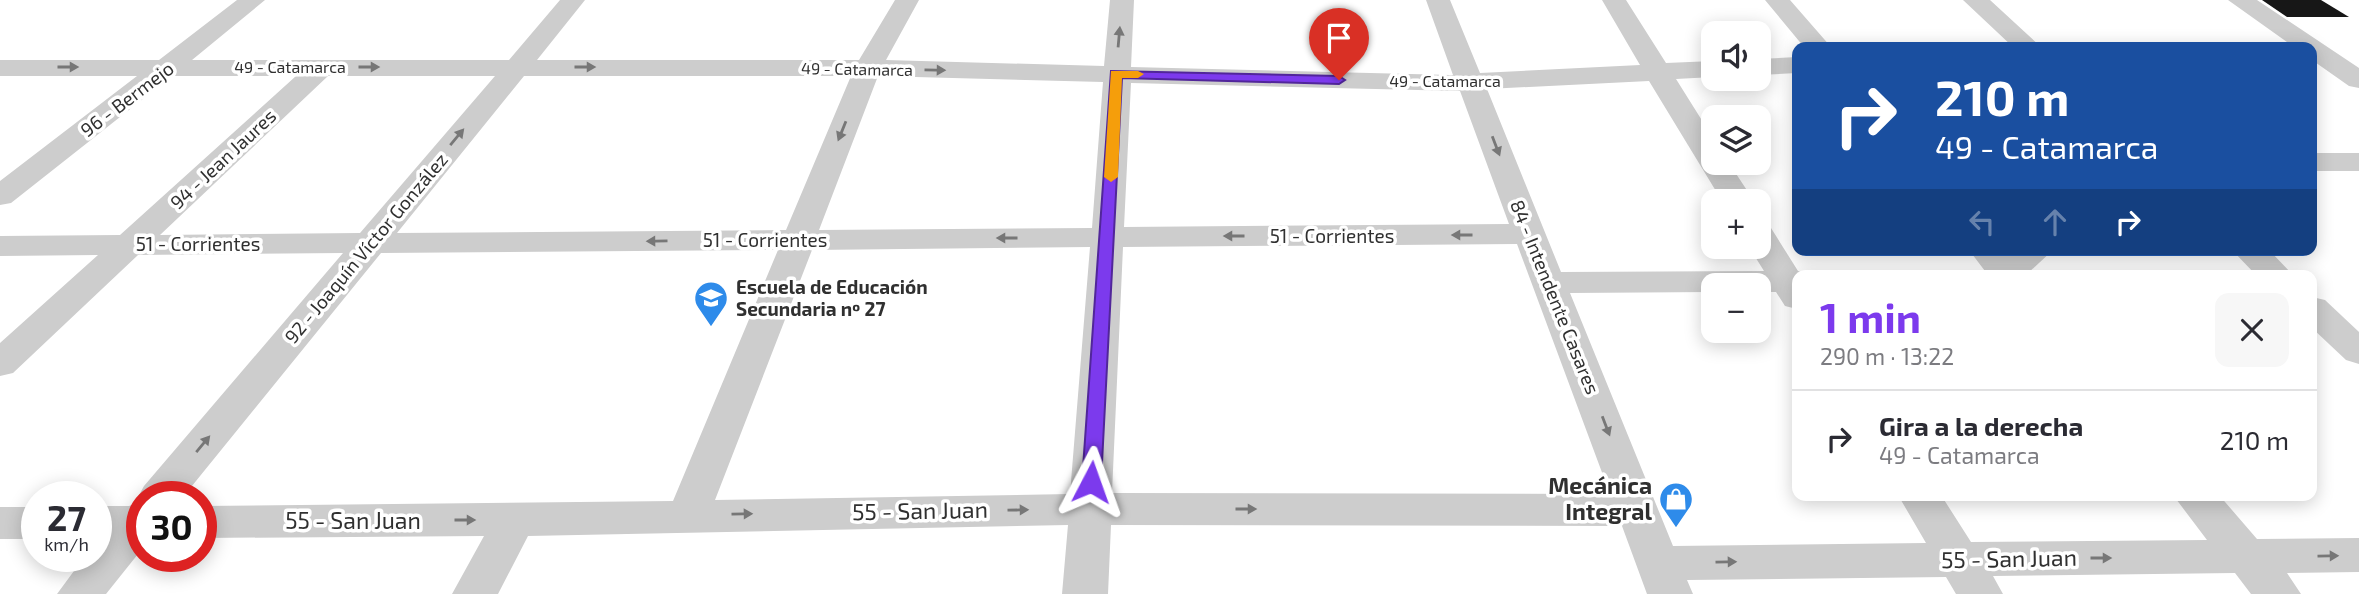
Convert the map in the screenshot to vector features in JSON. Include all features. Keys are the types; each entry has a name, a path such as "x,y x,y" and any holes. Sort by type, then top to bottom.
{"street":[{"name":"96 - Bermejo","path":"0,197 253,0"},
{"name":"92 - Joaquín Víctor González","path":"173,481 573,0"},
{"path":"688,515 868,68 907,0"},
{"path":"1085,594 1122,0"},
{"name":"84 - Intendente Casares","path":"1438,0 1551,283 1664,579"},
{"path":"1614,0 1701,141"},
{"path":"1777,0 1814,42"},
{"path":"1975,0 2022,42"},
{"path":"2240,0 2303,42"},
{"path":"2325,57 2359,80"},
{"path":"1771,66 1792,65"},
{"name":"94 - Jean Jaures","path":"0,364 321,67"},
{"name":"49 - Catamarca","path":"0,68 868,68 1472,82 1701,70"},
{"path":"2317,162 2359,162"},
{"name":"51 - Corrientes","path":"0,246 1530,234"},
{"path":"1771,253 1792,284"},
{"path":"1991,256 2002,270"},
{"path":"2012,270 2029,256"},
{"path":"2255,256 2271,270"},
{"path":"1551,283 1792,287"},
{"path":"2317,313 2359,352"},
{"path":"1923,501 1969,577"},
{"path":"2199,501 2278,594"},
{"name":"55 - San Juan","path":"217,522 515,520 1089,509 1638,510"},
{"path":"475,594 515,520"},
{"path":"0,523 21,523"},
{"name":"92 - Joaquín Víctor González","path":"80,594 126,538"},
{"name":"55 - San Juan","path":"1664,579 1969,577 2246,557 2359,555"}],"building":[{"path":"2262,0 2321,0 2349,17 2287,17"}],"slow traffic":[{"path":"1111,177 1116,74 1138,74"}],"place":[{"name":"Escuela de Educación Secundaria nº 27","path":"711,328"},
{"name":"Mecánica Integral","path":"1676,529"}],"route":[{"path":"1091,482 1116,74 1339,80"}]}
